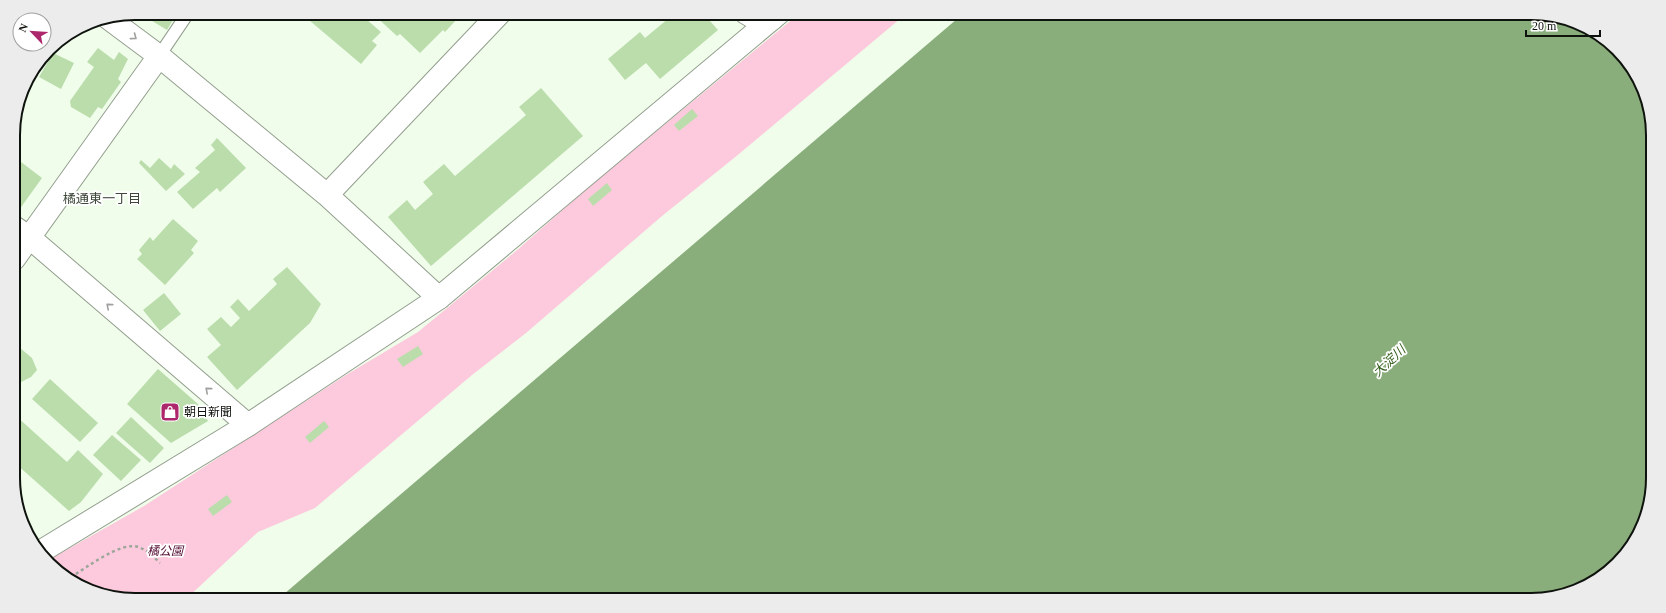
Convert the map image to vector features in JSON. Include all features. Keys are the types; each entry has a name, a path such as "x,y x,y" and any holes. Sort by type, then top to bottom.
{"street":[{"path":"327,195 493,20"},
{"path":"44,549 248,425 439,298 770,20"},
{"path":"114,22 159,56 327,195 439,298"},
{"path":"159,56 22,232 248,425"}],"lane":[{"path":"159,56 183,20"}],"path":[{"path":"74,575 125,546 137,546 150,552 160,563"}],"green space":[{"name":"橘公園","path":"791,20 899,20 739,154 662,216 526,333 472,375 315,508 258,532 193,593 135,593 105,589 71,574 52,558 144,506 346,375 418,332 516,251 591,185"}],"water":[{"name":"大淀川","path":"956,20 1546,21 1568,26 1589,35 1601,44 1622,65 1631,77 1637,91 1642,105 1646,135 1646,486 1644,501 1634,529 1622,548 1601,569 1589,578 1568,587 1539,593 285,593"}],"building":[{"path":"151,20 173,20 167,30"},
{"path":"309,20 367,20 381,32 372,41 377,45 361,64"},
{"path":"380,20 456,20 445,32 443,30 420,53 400,34 397,36"},
{"path":"667,20 709,20 718,30 660,79 646,63 625,80 608,59 640,32 645,38"},
{"path":"98,48 114,60 119,52 128,59 118,79 121,82 102,109 98,107 90,118 71,107 70,101 94,67 87,62"},
{"path":"54,54 74,63 61,89 39,77"},
{"path":"541,88 583,136 431,266 388,217 407,200 415,210 433,194 423,182 444,164 455,176 526,115 519,107"},
{"path":"692,109 698,116 679,131 674,125"},
{"path":"217,138 246,168 220,192 217,188 193,209 177,192 200,172 195,168 215,150 211,145"},
{"path":"159,158 171,169 174,164 185,174 166,191 139,163 141,160 150,168"},
{"path":"21,162 42,178 20,209"},
{"path":"607,183 612,190 593,206 588,199"},
{"path":"173,219 198,241 191,250 194,253 165,285 137,259 142,254 139,250 150,237 153,241"},
{"path":"287,267 321,304 310,323 237,390 207,357 221,345 207,329 221,317 231,327 240,318 230,307 238,299 249,311 277,284 273,279"},
{"path":"164,293 181,314 160,331 143,310"},
{"path":"418,346 423,354 403,367 397,359"},
{"path":"20,348 32,358 37,370 31,377 20,382"},
{"name":"朝日新聞","path":"158,369 198,404 208,421 171,443 127,404"},
{"path":"50,379 98,423 80,442 32,399"},
{"path":"131,417 164,448 150,463 116,433"},
{"path":"20,420 67,462 78,450 103,474 81,502 69,511 20,467"},
{"path":"324,421 329,427 310,443 305,437"},
{"path":"112,435 141,460 121,481 93,455"},
{"path":"227,495 232,502 213,516 208,509"}],"place":[{"name":"朝日新聞","path":"170,412"}],"district":[{"name":"橘通東一丁目","path":"102,198"}]}
